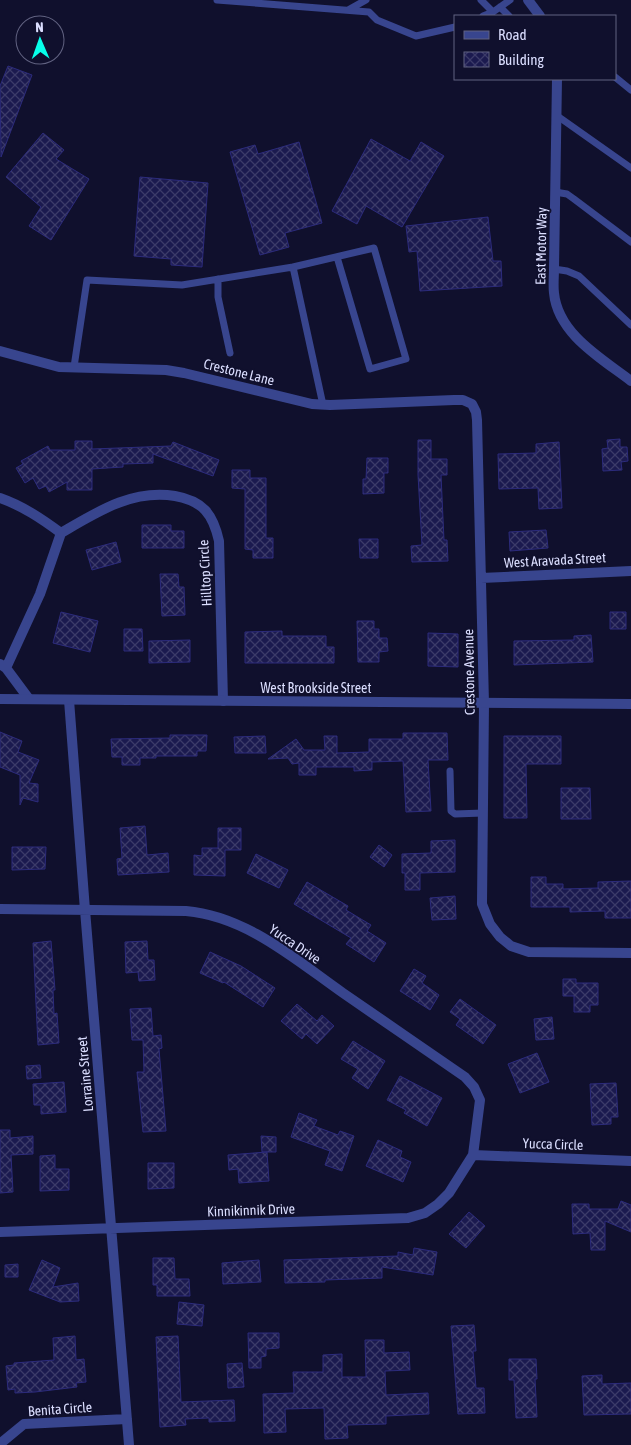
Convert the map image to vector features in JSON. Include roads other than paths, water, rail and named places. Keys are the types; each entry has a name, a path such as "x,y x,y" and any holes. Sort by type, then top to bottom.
{"street":[{"path":"528,0 539,15"},
{"name":"East Motor Way","path":"557,80 554,293 557,306 576,338 631,382"},
{"name":"Crestone Lane","path":"0,350 59,367 166,370 184,373 312,404 463,400 472,404"},
{"name":"Crestone Avenue","path":"472,404 477,420 484,703 482,904 490,924 500,937 511,946 529,952 631,953"},
{"name":"Hilltop Circle","path":"61,533 106,508 143,495 164,495 184,498 198,504 209,513 216,526 219,541 223,701"},
{"path":"0,498 15,503 36,515 61,533 40,594 3,666 29,699"},
{"name":"West Aravada Street","path":"481,578 631,571"},
{"name":"West Brookside Street","path":"0,699 631,704"},
{"name":"Lorraine Street","path":"70,700 85,910 129,1445"},
{"name":"Yucca Drive","path":"0,909 205,913 219,916 265,939 465,1077 474,1087 480,1100 473,1154"},
{"name":"Yucca Circle","path":"473,1154 631,1161"},
{"name":"Kinnikinnik Drive","path":"0,1232 408,1218 425,1213 443,1199 449,1193 473,1154"},
{"name":"Benita Circle","path":"1,1443 24,1424 127,1419"}],"lane":[{"path":"217,0 369,12 377,20 416,36 454,27"},
{"path":"348,10 366,0"},
{"path":"480,0 492,12"},
{"path":"486,15 510,0"},
{"path":"500,7 507,15"},
{"path":"616,78 631,90"},
{"path":"556,115 631,168"},
{"path":"555,192 567,194 631,242"},
{"path":"74,367 87,280 182,285 293,267 374,248 406,360 370,369 337,257"},
{"path":"293,267 323,405"},
{"path":"554,269 567,271 579,276 631,325"},
{"path":"218,279 218,297 230,353"},
{"path":"450,772 451,811 455,814 483,813"}]}
